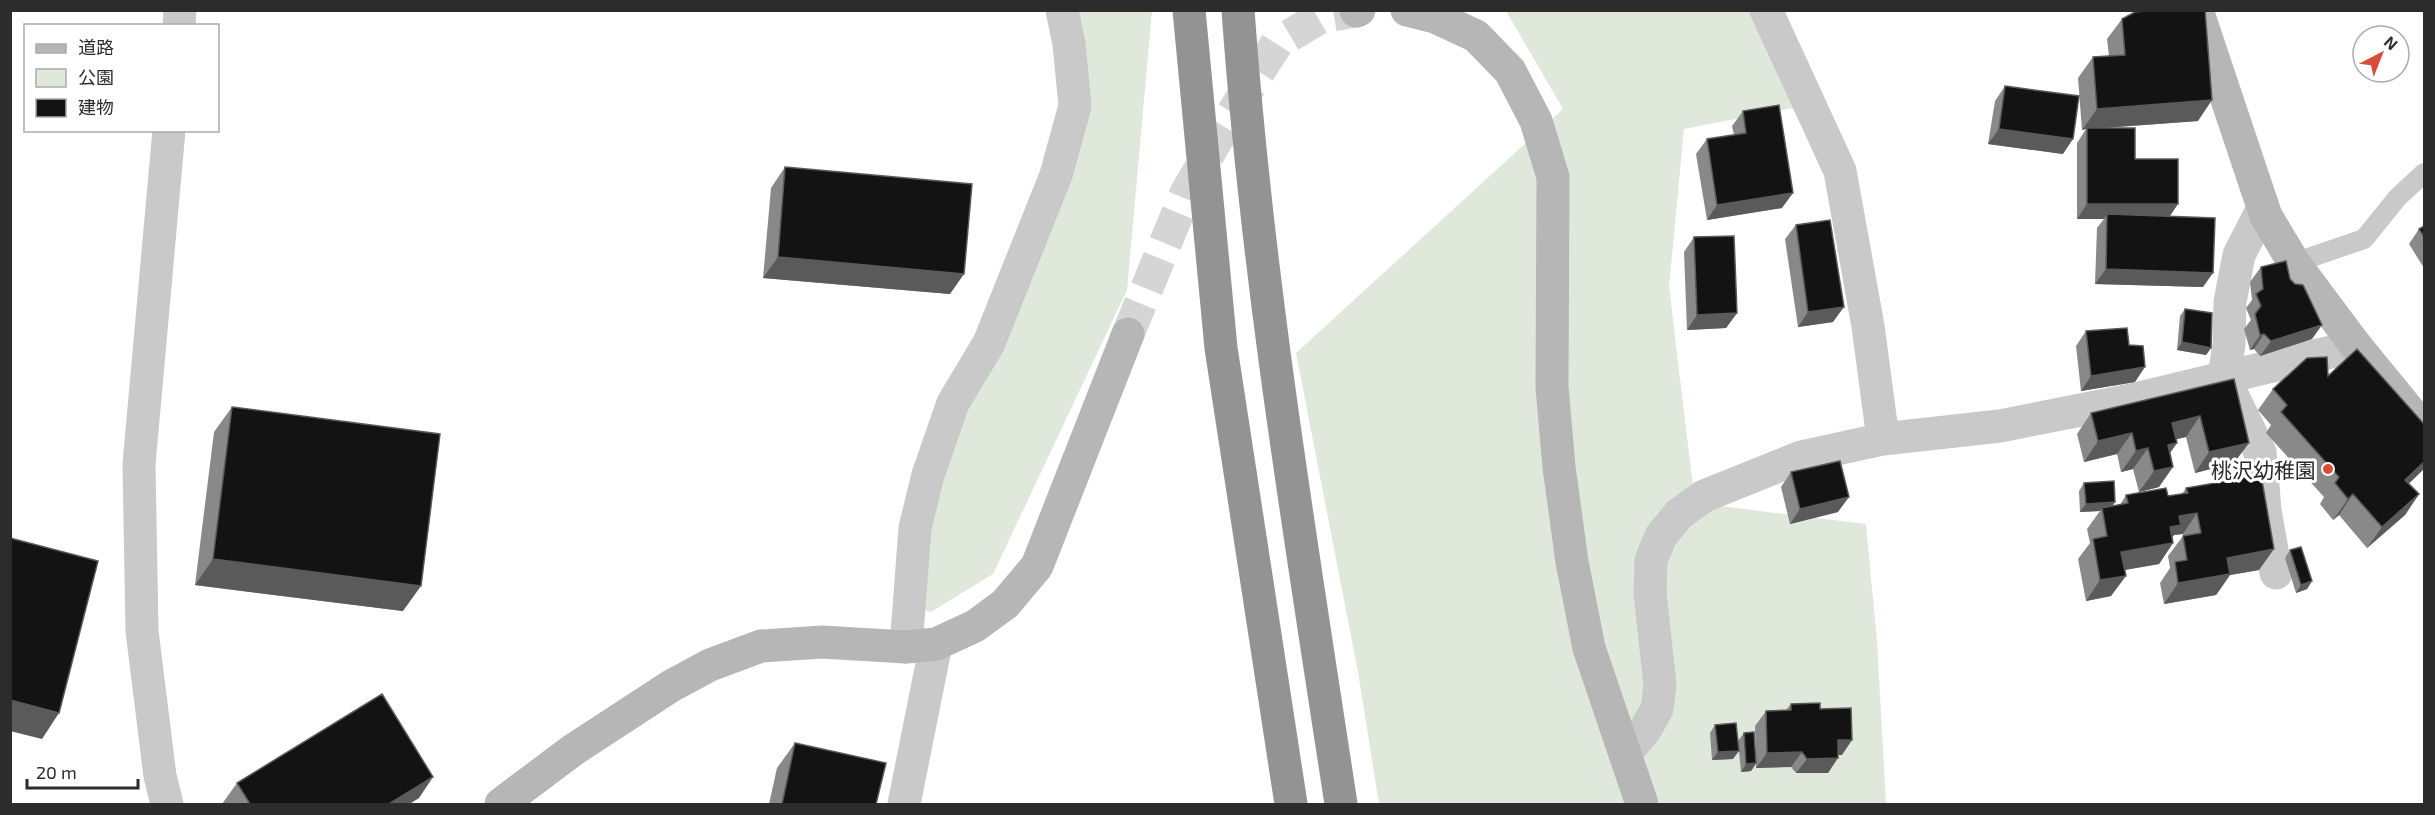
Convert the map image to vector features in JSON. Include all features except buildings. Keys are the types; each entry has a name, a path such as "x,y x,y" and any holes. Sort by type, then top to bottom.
{"highway":[{"path":"1189,10 1221,348 1291,804"},
{"path":"1238,10 1243,81 1270,333 1341,804"}],"street":[{"path":"904,804 921,645 915,528 928,475 952,403 989,344 1056,174 1075,106 1069,44 1062,10"},
{"path":"1407,10 1435,16 1476,36 1510,71 1536,121 1553,177 1552,387 1559,467 1572,562 1588,648 1642,804"},
{"path":"1766,10 1840,171 1868,326 1883,439"},
{"path":"2197,10 2264,208 2294,263 2356,346 2424,429"},
{"path":"166,804 160,776 142,631 139,464 169,132"},
{"path":"2264,208 2239,255 2230,302 2229,344 2224,378 2260,452 2265,510 2276,573"},
{"path":"501,804 573,750 670,686 710,664 761,646 822,642 921,645 975,626 1005,603 1037,566 1128,334"},
{"path":"1625,754 1646,730 1657,709 1660,685 1650,593 1651,560 1661,536 1679,514 1704,496 1801,458 1883,439 2000,426 2132,400 2356,346"}],"lane":[{"path":"2294,263 2364,239 2398,197 2424,173"}],"green space":[{"path":"1058,11 1152,11 1127,290 993,574 931,612 918,608 928,475 1056,174 1072,68"},
{"path":"1506,11 1774,11 1798,107 1684,129 1669,287 1695,503 1866,524 1877,641 1886,804 1379,804 1358,672 1296,353 1563,109"}],"tunnel":[{"path":"1128,334 1186,193 1230,117 1277,43 1321,17 1356,11"}],"place":[{"name":"桃沢幼稚園","path":"2328,469"}]}
